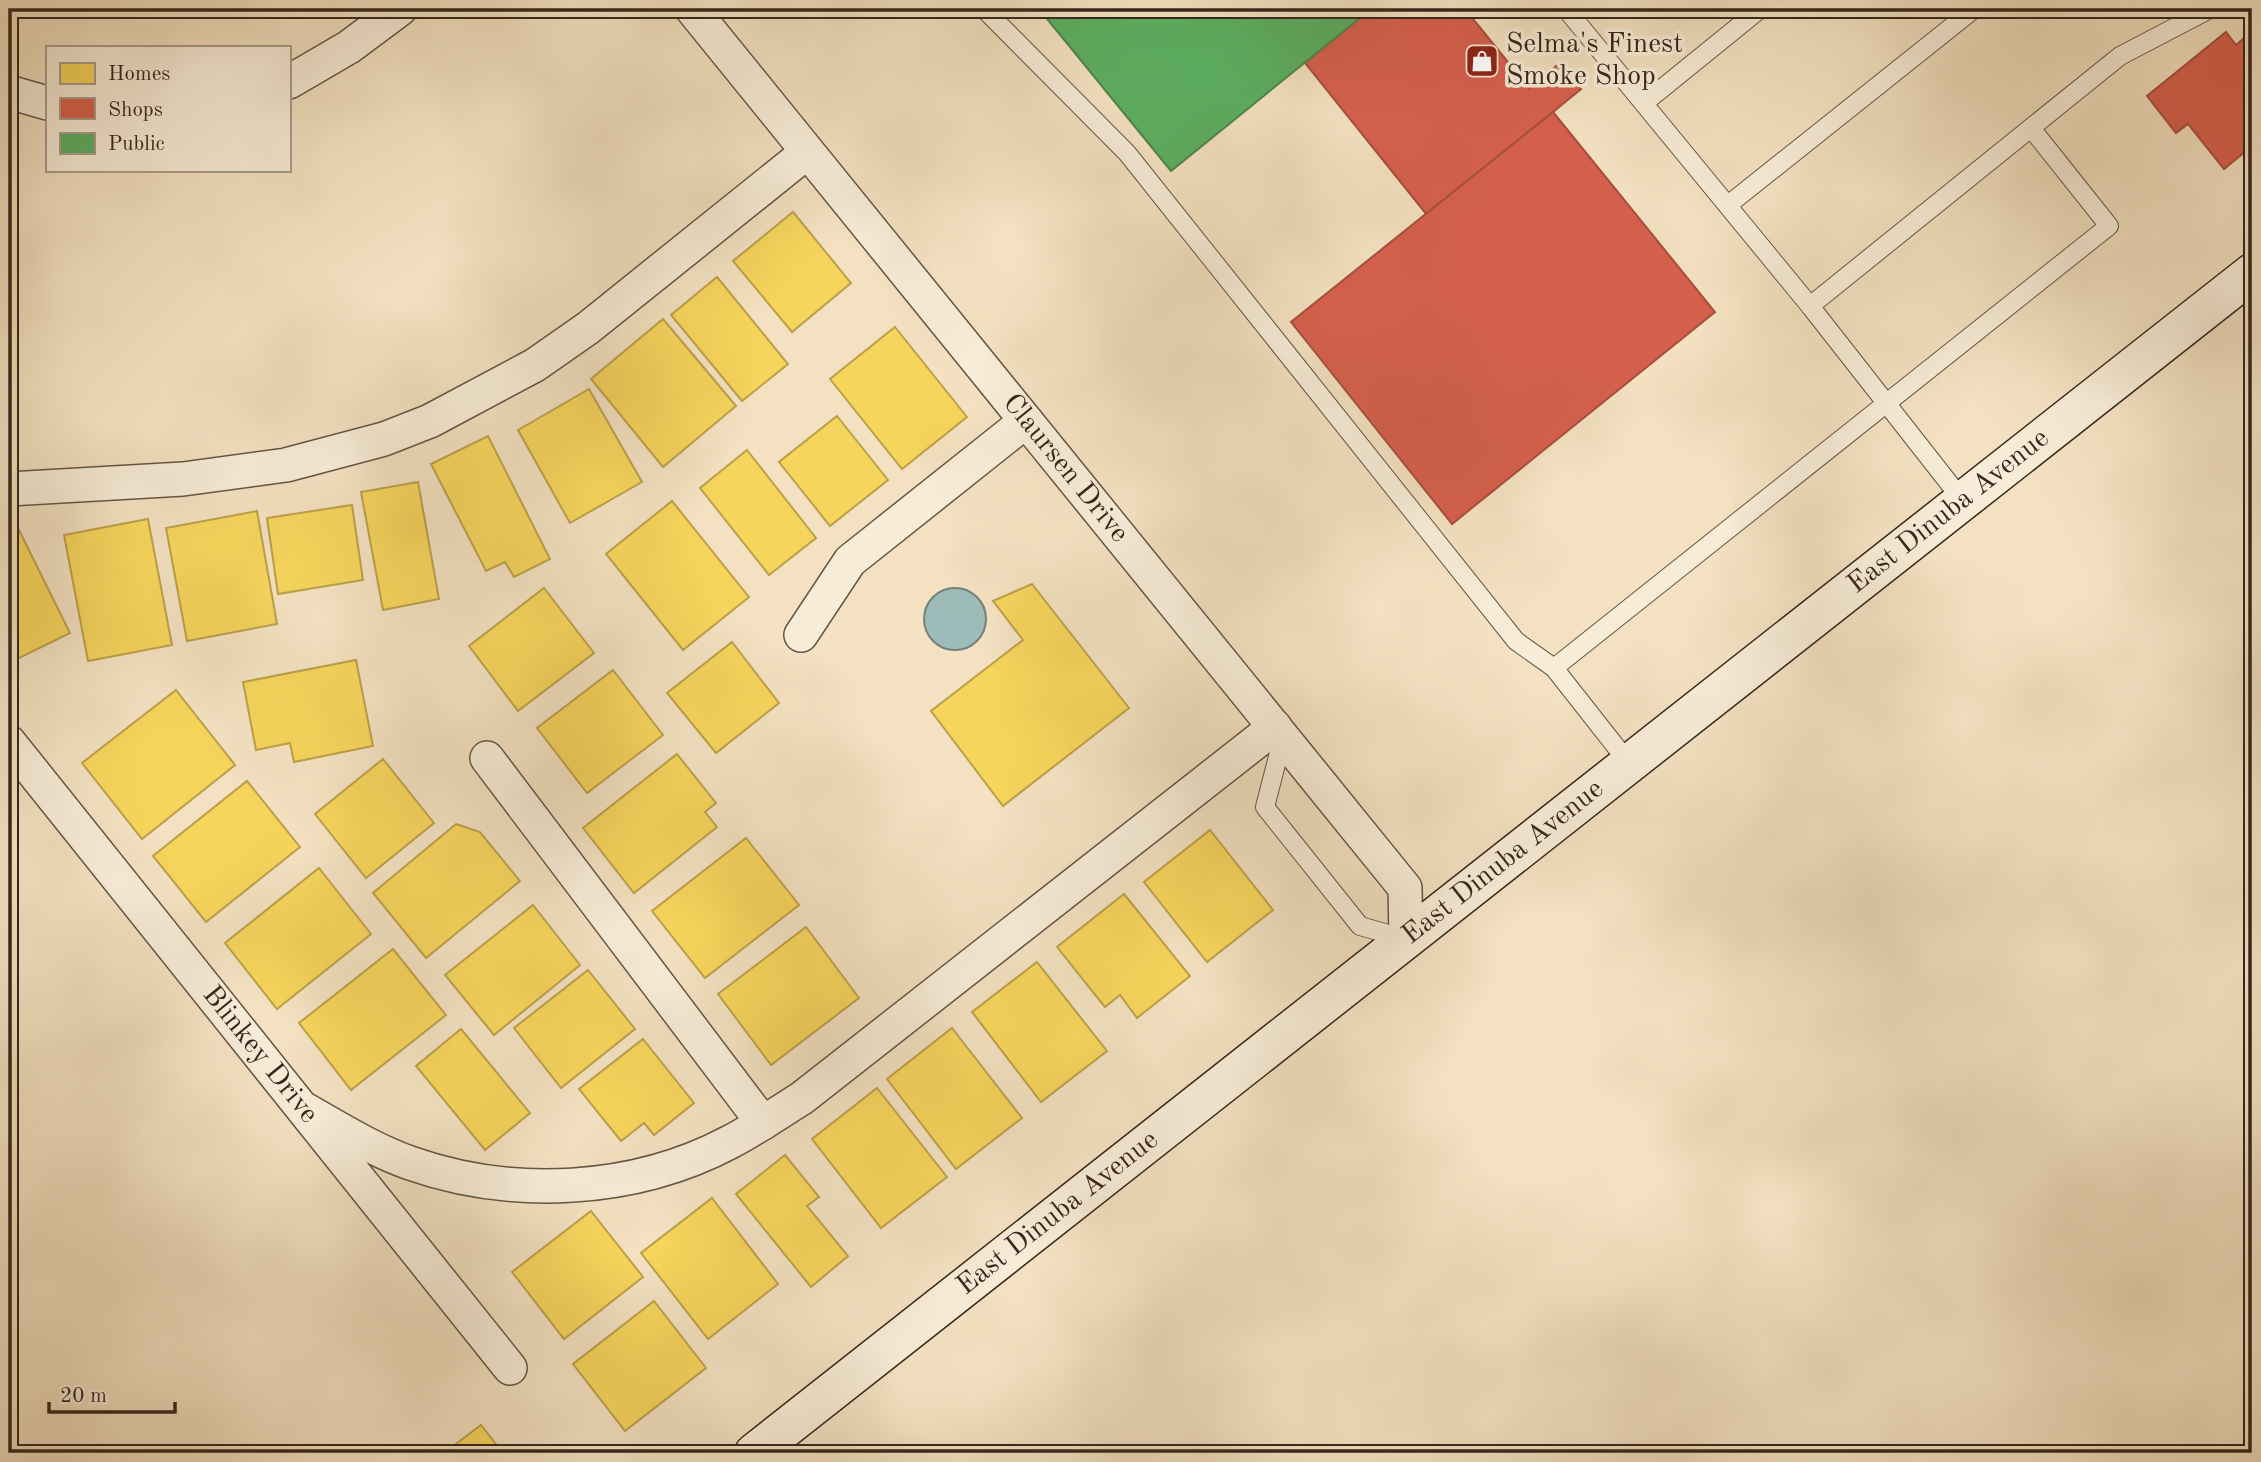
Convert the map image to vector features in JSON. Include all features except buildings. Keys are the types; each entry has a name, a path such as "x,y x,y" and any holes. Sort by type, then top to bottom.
{"street":[{"path":"290,81 349,47 400,9"},
{"name":"Claursen Drive","path":"692,9 806,153 1405,888 1406,939"},
{"path":"9,92 46,103"},
{"path":"9,489 183,479 286,465 384,439 430,421 535,365 588,328 806,153"},
{"name":"East Dinuba Avenue","path":"754,1453 2252,273"},
{"path":"801,635 849,561 1027,421"},
{"path":"306,1110 366,1144 411,1163 502,1184 593,1184 638,1176 684,1162 729,1143 802,1097 1279,732"},
{"name":"Blinkey Drive","path":"9,742 510,1368"},
{"path":"487,758 763,1122"}],"lane":[{"path":"984,9 1127,153 1516,641 1554,668 1628,762"},
{"path":"1566,9 1810,306 1963,501"},
{"path":"1644,103 1760,9"},
{"path":"1728,205 1974,9"},
{"path":"1810,306 2120,56 2210,9"},
{"path":"1554,668 2109,226 2031,128"},
{"path":"1279,732 1265,807 1360,926 1406,939"}],"water":[{"path":"955,588 977,597 986,619 977,641 955,650 933,641 924,619 933,597"}],"place":[{"name":"Selma's Finest Smoke Shop","path":"1482,61"}]}
